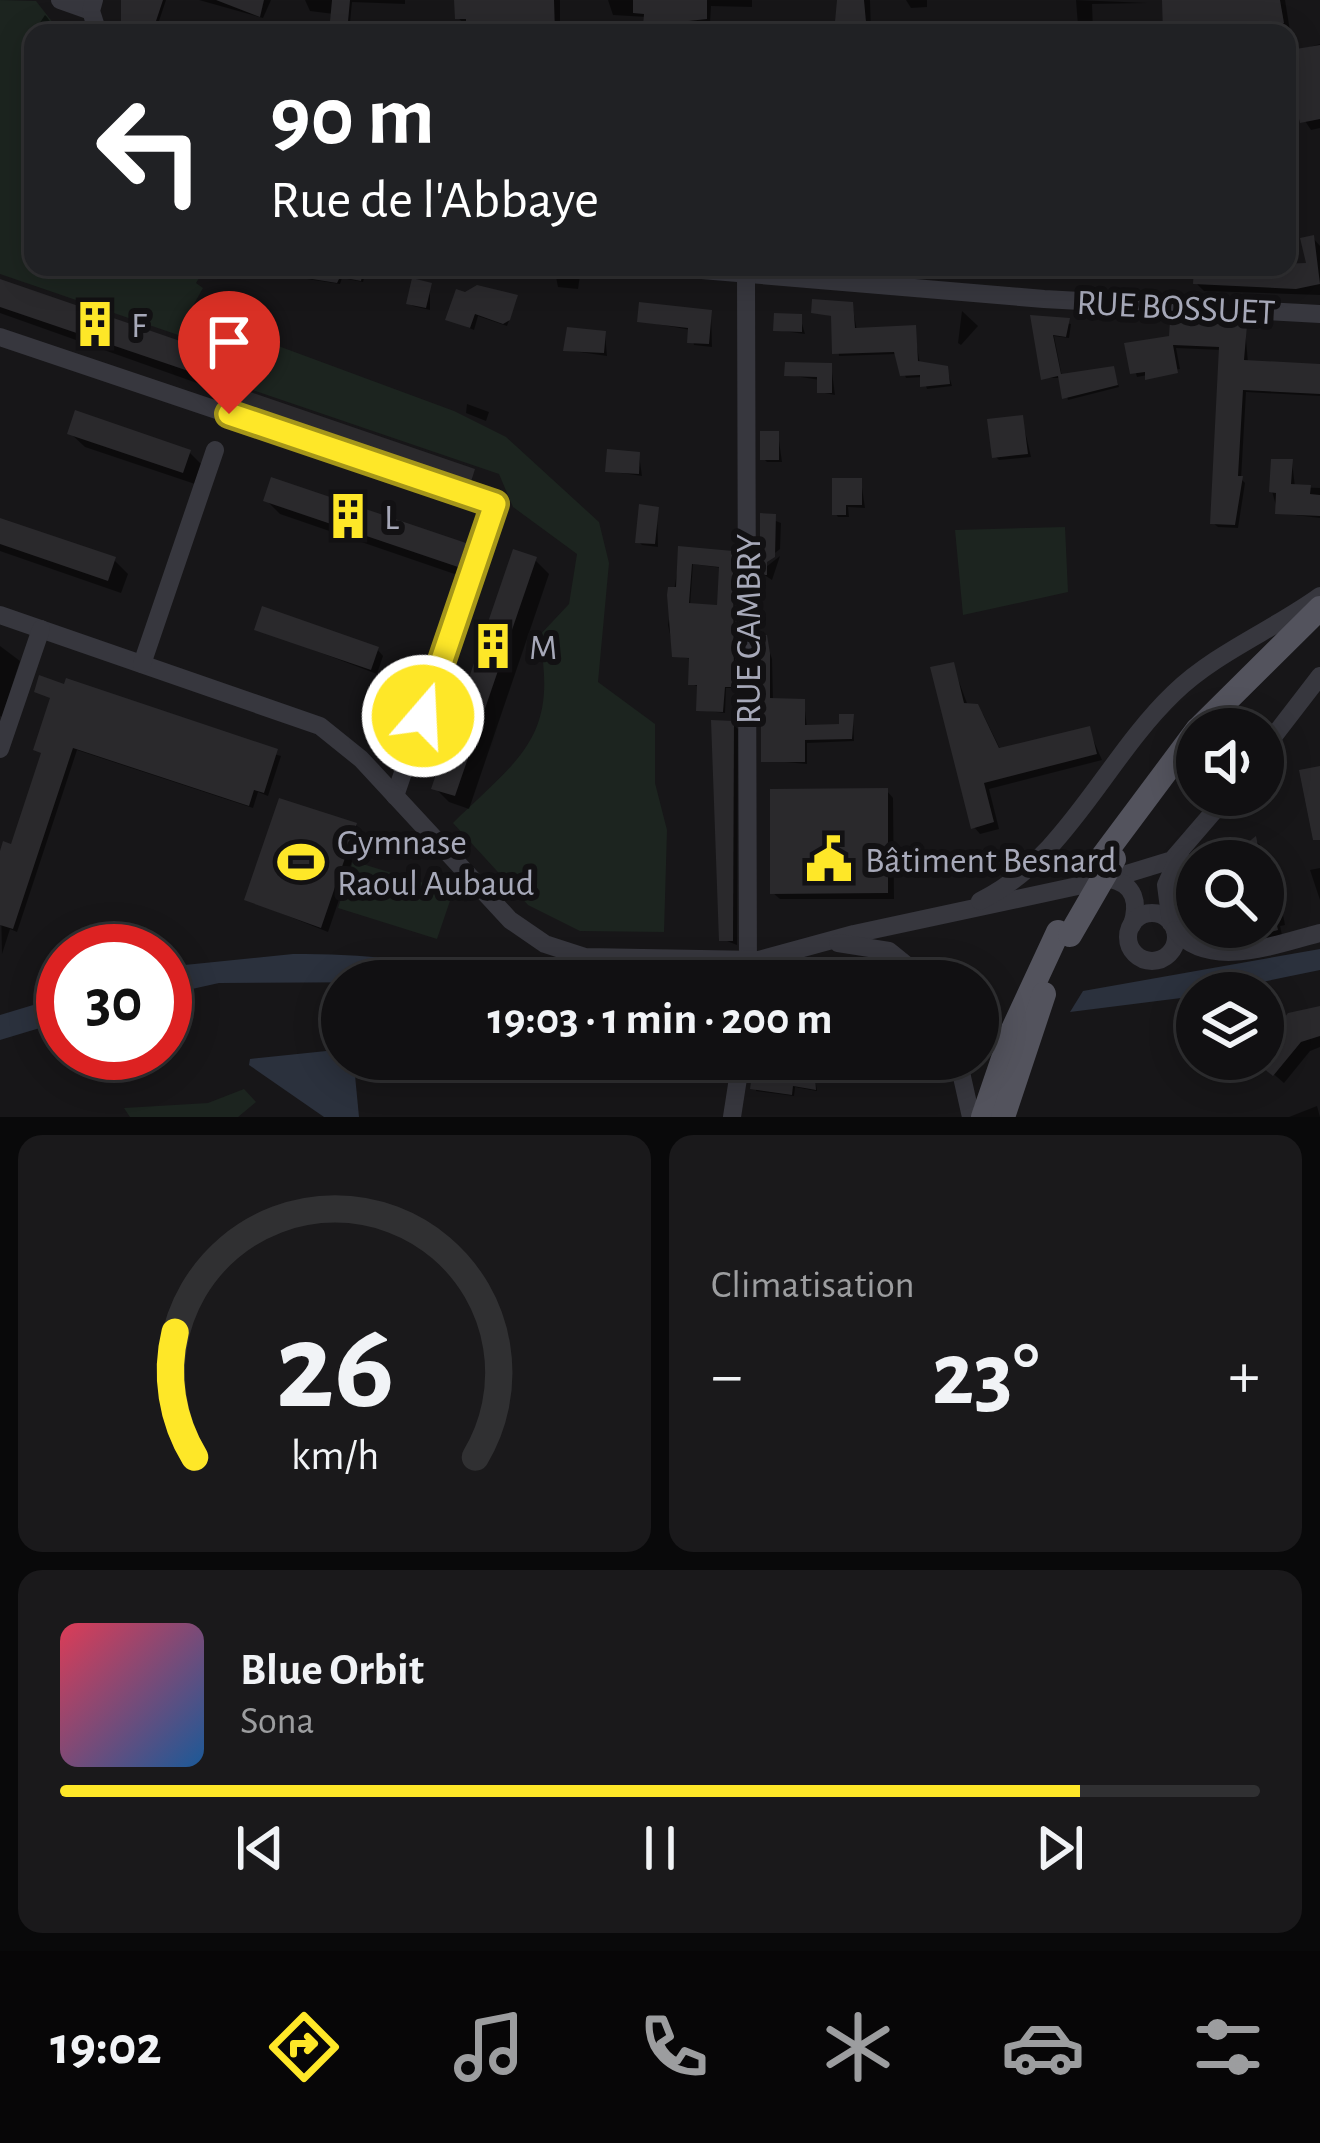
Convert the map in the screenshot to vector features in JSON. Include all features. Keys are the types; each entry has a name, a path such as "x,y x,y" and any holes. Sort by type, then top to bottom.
{"main road":[{"path":"1219,708 1320,608"},
{"path":"1235,708 1320,624"},
{"path":"983,1117 1013,1029 1064,934 1176,762"},
{"path":"1107,867 1176,777"},
{"path":"1003,1117 1064,934"}],"street":[{"path":"60,0 92,6"},
{"name":"RUE BOSSUET","path":"746,276 1320,314"},
{"name":"RUE CAMBRY","path":"746,276 748,960"},
{"path":"0,337 495,504 395,796"},
{"path":"142,664 215,450"},
{"path":"966,908 1014,882 1044,855 1170,697 1320,596"},
{"path":"0,615 320,726 351,749 500,912 545,944 614,960"},
{"path":"0,749 41,629"},
{"path":"1284,723 1320,676"},
{"path":"1191,840 1211,816"},
{"path":"1044,855 1050,878 1068,888"},
{"path":"779,960 815,944 1068,888 1107,867 1176,855"},
{"path":"1107,867 1134,896 1132,949 1151,961 1171,952 1173,926 1166,885 1176,863"},
{"path":"1132,926 1150,914 1173,926 1187,941 1215,952 1320,933"},
{"path":"815,944 877,947 902,960"},
{"path":"732,1117 738,1080"},
{"path":"962,1080 970,1117"}],"shaded area":[{"path":"0,0 36,1 54,24 24,24 24,276 200,276 196,283 203,288 189,313 454,411 506,437 599,522 609,563 598,682 655,724 655,783 667,830 664,932 580,931 528,905 453,823 529,743 543,699 539,636 569,604 577,554 513,507 499,474 214,377 222,350 0,274"},
{"path":"1065,527 1068,592 963,615 955,530"},
{"path":"353,861 453,892 437,939 338,908"},
{"path":"244,1089 256,1102 238,1117 130,1117 124,1108 208,1103"}],"water":[{"path":"1320,949 1320,970 1284,977 1284,972 1190,972"},
{"path":"293,954 400,960 321,960 321,982 219,983 192,989 192,964"},
{"path":"1176,975 1176,999 1070,1012 1083,991"},
{"path":"36,1004 36,1029 0,1040 0,1015"},
{"path":"321,1052 321,1080 355,1080 359,1117 324,1117 249,1065 250,1059"}],"building":[{"path":"121,0 163,0 155,24 121,24"},
{"path":"216,0 264,0 260,17"},
{"path":"332,0 350,0 348,24 330,24"},
{"path":"454,0 554,0 555,24 466,24 466,19 455,19"},
{"path":"633,0 707,0 707,19 643,24 644,14 633,13"},
{"path":"837,0 864,0 866,24 835,24"},
{"path":"1162,0 1280,0 1284,23 1281,24 1163,24"},
{"path":"1320,45 1320,119 1300,123 1296,106 1296,49"},
{"path":"1314,235 1320,284 1296,289 1193,284 1193,276 1296,276 1296,263 1306,263 1300,238"},
{"path":"293,276 362,276 361,281 340,277 337,283"},
{"path":"412,278 432,283 426,308 406,304"},
{"name":"F","path":"0,279 218,354 209,378 0,307"},
{"path":"477,285 518,295 510,320 503,324 475,314 470,328 445,320 456,289 465,292"},
{"path":"812,299 853,302 855,328 916,325 918,361 948,366 950,384 920,387 920,375 900,376 894,352 832,354 831,316 811,313"},
{"path":"639,302 712,310 709,344 687,343 688,328 637,322"},
{"path":"774,313 802,314 802,332 773,331"},
{"path":"1030,315 1070,318 1066,337 1053,335 1061,374 1114,366 1118,385 1062,399 1058,376 1041,380"},
{"path":"1170,321 1247,325 1244,360 1320,364 1320,394 1243,390 1238,476 1243,476 1235,525 1210,524 1219,347 1173,345 1178,373 1145,380 1145,372 1130,374 1124,343 1169,336"},
{"path":"567,327 606,331 604,353 563,351"},
{"path":"785,362 832,363 832,393 817,393 817,377 784,376"},
{"path":"221,382 475,469 471,482 216,396"},
{"path":"75,410 191,450 183,473 67,434"},
{"path":"1023,415 1028,454 992,458 987,419"},
{"path":"760,431 779,431 779,460 760,460"},
{"path":"607,449 640,452 639,474 605,472"},
{"path":"1271,459 1293,459 1291,484 1311,485 1310,494 1320,495 1320,516 1275,514 1276,493 1269,492"},
{"name":"L","path":"271,477 466,543 458,567 263,501"},
{"path":"832,478 862,478 862,505 846,505 846,515 832,515"},
{"path":"639,504 659,507 655,544 635,543"},
{"path":"760,513 776,514 775,557 767,562 767,575 760,575"},
{"path":"0,518 116,557 108,581 0,544"},
{"path":"678,546 733,551 734,687 725,687 723,712 696,711 697,685 688,685 689,658 672,657 667,595 668,587 676,587","holes":["692,564 719,567 717,605 689,603"]},
{"name":"M","path":"513,549 537,557 455,796 431,789"},
{"path":"262,606 379,647 371,670 254,630"},
{"path":"761,635 767,635 770,653 770,698 805,699 805,725 839,724 839,714 854,714 852,739 805,740 805,762 761,762"},
{"path":"954,662 964,703 978,704 999,748 1090,726 1097,754 984,783 994,822 971,829 930,667"},
{"path":"39,675 64,684 66,678 278,749 264,793 254,790 249,806 73,748 13,929 0,925 0,851 3,841 11,844 41,753 33,750 50,698 34,692"},
{"path":"711,720 734,721 733,941 719,941"},
{"path":"1320,766 1320,840 1313,840 1299,770"},
{"name":"Bâtiment Besnard","path":"888,788 888,893 770,894 770,789"},
{"name":"Gymnase Raoul Aubaud","path":"279,798 357,823 321,928 244,900"},
{"path":"1320,1006 1320,1036 1301,1042 1284,1063 1284,1018"},
{"path":"751,1080 815,1080 816,1090 793,1086 792,1095 750,1089"}],"place":[{"name":"F","path":"95,324"},
{"name":"L","path":"348,516"},
{"name":"M","path":"493,646"},
{"name":"Bâtiment Besnard","path":"829,859"},
{"name":"Gymnase Raoul Aubaud","path":"301,862"}],"route":[{"path":"229,414 495,504 423,716"}]}
